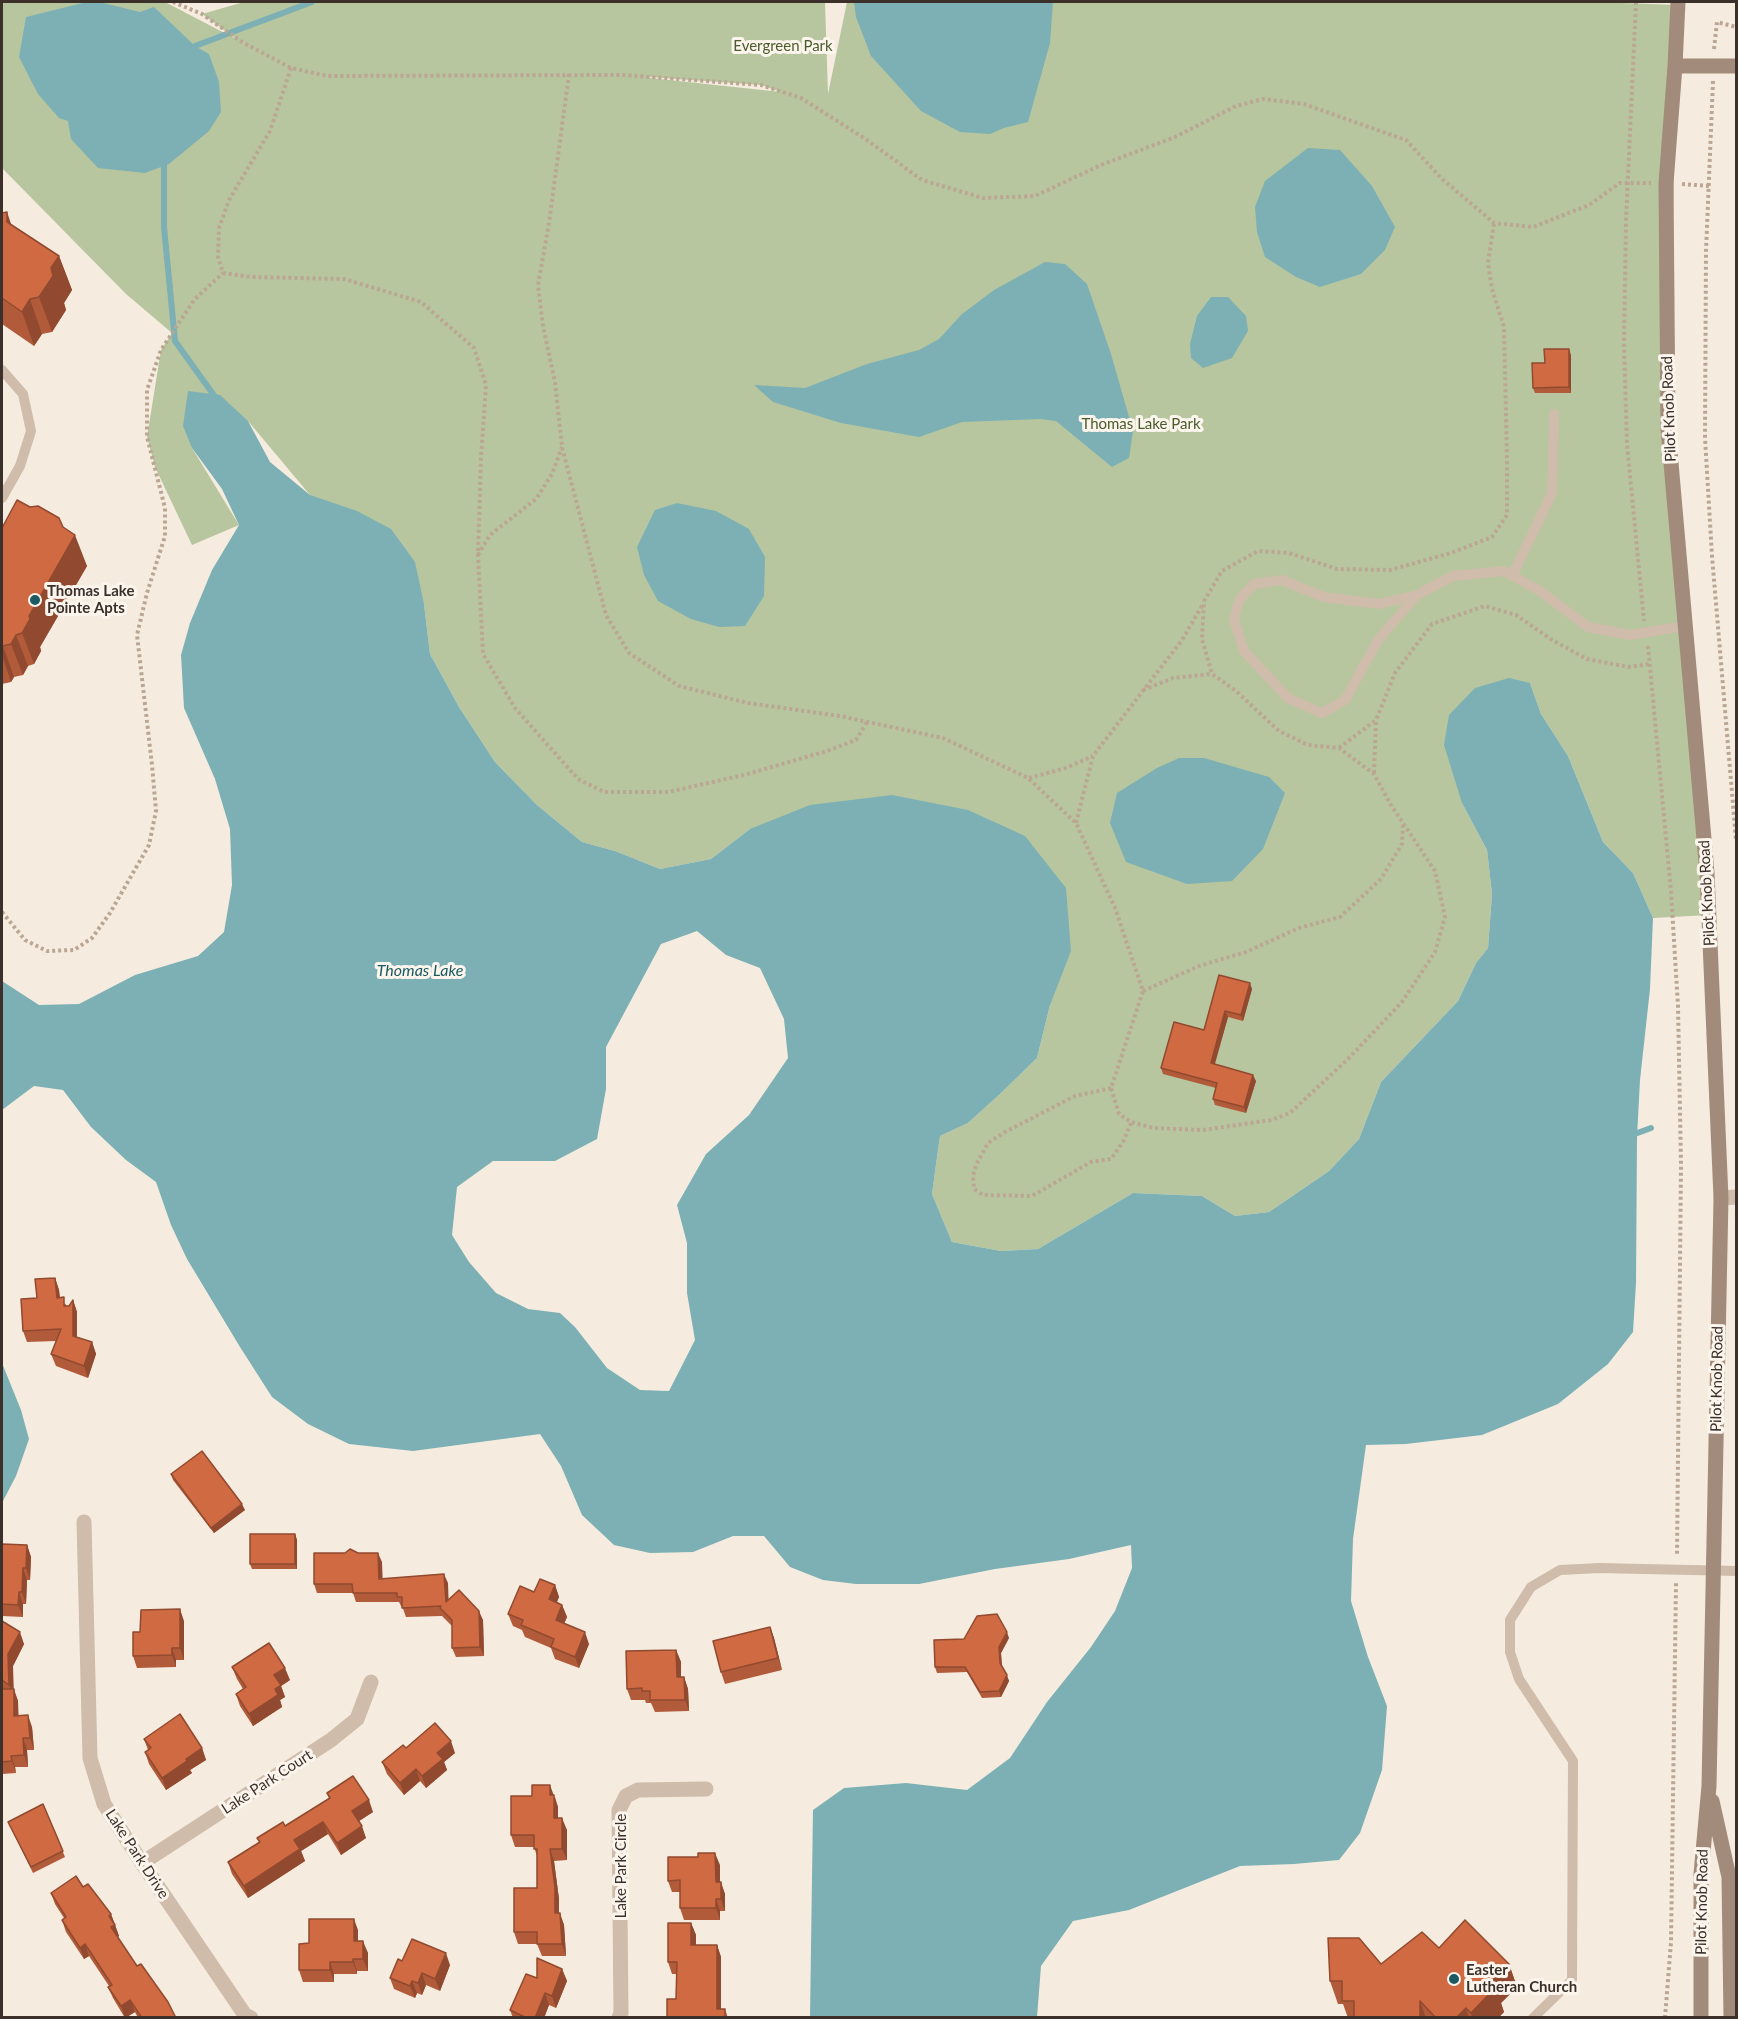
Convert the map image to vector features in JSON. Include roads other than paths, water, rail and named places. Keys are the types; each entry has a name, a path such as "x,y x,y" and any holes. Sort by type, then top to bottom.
{"main road":[{"name":"Pilot Knob Road","path":"1678,2 1676,66 1666,183 1668,429 1707,873 1729,1198 1713,1572 1709,1786 1701,1874 1701,2018"},
{"path":"1676,66 1737,66"},
{"name":"Pilot Knob Road","path":"1709,1786 1729,1877 1731,2018"}],"street":[{"name":"Lake Park Drive","path":"84,1522 90,1758 104,1804 245,2015 251,2018"},
{"name":"Lake Park Court","path":"142,1863 331,1740 357,1719 371,1682"},
{"name":"Lake Park Circle","path":"619,2018 621,2013 619,1810 626,1796 638,1790 706,1789"}],"lane":[{"path":"2,370 23,394 31,431 20,466 2,498"},
{"path":"1512,576 1552,493 1554,414"},
{"path":"1417,595 1378,640 1345,700 1322,713 1288,698 1244,651 1234,620 1239,600 1254,584 1282,580 1324,597 1379,604 1417,595 1454,576 1504,571 1540,591 1588,627 1630,635 1685,626"},
{"path":"1533,2018 1572,1980 1573,1761 1520,1679 1510,1652 1510,1620 1531,1587 1560,1570 1599,1568 1737,1571"}],"water":[{"path":"87,2 99,2 140,12 154,7 195,46 209,54 219,82 221,112 209,131 169,164 145,173 98,168 71,139 68,121 59,118 38,94 19,57 26,17"},
{"path":"854,2 1053,2 1050,43 1028,122 990,134 960,132 921,111 871,56 856,17"},
{"path":"1308,148 1340,150 1372,186 1395,227 1385,250 1361,274 1320,287 1296,277 1265,257 1257,232 1255,207 1265,181"},
{"path":"1045,262 1065,264 1087,284 1111,354 1133,431 1129,458 1112,467 1056,421 1041,419 962,422 919,437 841,423 773,402 754,385 805,388 867,364 919,350 939,339 962,314 994,290"},
{"path":"1211,297 1228,297 1246,316 1248,331 1232,358 1203,368 1191,358 1190,344 1197,316"},
{"name":"Thomas Lake","path":"188,391 220,395 248,421 270,462 310,495 357,511 391,529 415,562 424,604 430,654 459,707 495,762 537,805 582,842 615,851 660,869 711,859 750,829 810,805 892,795 968,810 1025,836 1066,888 1071,951 1050,1005 1037,1058 968,1123 940,1136 932,1194 952,1242 1001,1251 1038,1249 1133,1193 1202,1196 1235,1216 1269,1212 1329,1171 1359,1139 1381,1082 1458,1001 1476,963 1488,948 1492,894 1487,850 1462,803 1444,745 1449,715 1475,688 1509,678 1530,683 1541,714 1568,756 1603,842 1633,873 1653,918 1650,989 1640,1080 1637,1137 1636,1283 1633,1332 1608,1364 1558,1404 1482,1435 1406,1444 1366,1445 1353,1539 1351,1601 1368,1657 1387,1706 1382,1770 1360,1833 1339,1860 1240,1866 1129,1910 1073,1921 1041,1966 1037,2017 810,2017 813,1810 844,1788 906,1783 967,1790 1010,1758 1047,1702 1091,1647 1115,1611 1132,1568 1131,1545 1069,1559 995,1569 919,1584 856,1584 823,1580 790,1567 764,1536 733,1536 693,1552 650,1553 614,1545 582,1515 561,1466 540,1434 413,1451 349,1444 308,1424 272,1397 187,1259 171,1225 156,1182 126,1160 91,1127 63,1090 34,1086 2,1110 2,981 39,1005 79,1004 135,975 198,956 224,932 232,885 230,829 215,779 184,708 181,655 190,623 212,570 239,525 222,489 192,448 183,426","holes":["697,931 726,955 760,968 784,1019 788,1058 749,1115 706,1154 677,1205 687,1243 687,1293 695,1340 669,1391 640,1390 607,1368 575,1327 560,1313 528,1309 496,1293 469,1262 452,1235 457,1187 493,1161 555,1161 597,1139 606,1089 606,1047 661,944"]},
{"path":"677,503 716,511 749,529 765,557 764,596 745,626 719,627 691,619 658,601 644,575 637,547 655,510"},
{"path":"1179,758 1204,758 1269,777 1285,793 1263,849 1232,881 1187,884 1126,862 1110,823 1117,793 1157,768"},
{"path":"2,1363 21,1410 29,1439 16,1476 2,1503"}],"waterway":[{"path":"190,50 195,46 312,2"},
{"path":"164,158 164,227 175,341 218,401"},
{"path":"1632,1135 1651,1128"}],"place":[{"name":"Thomas Lake Pointe Apts","path":"35,600"},
{"name":"Easter Lutheran Church","path":"1454,1979"}],"park label":[{"name":"Evergreen Park","path":"783,46"},
{"name":"Thomas Lake Park","path":"1141,424"}]}
